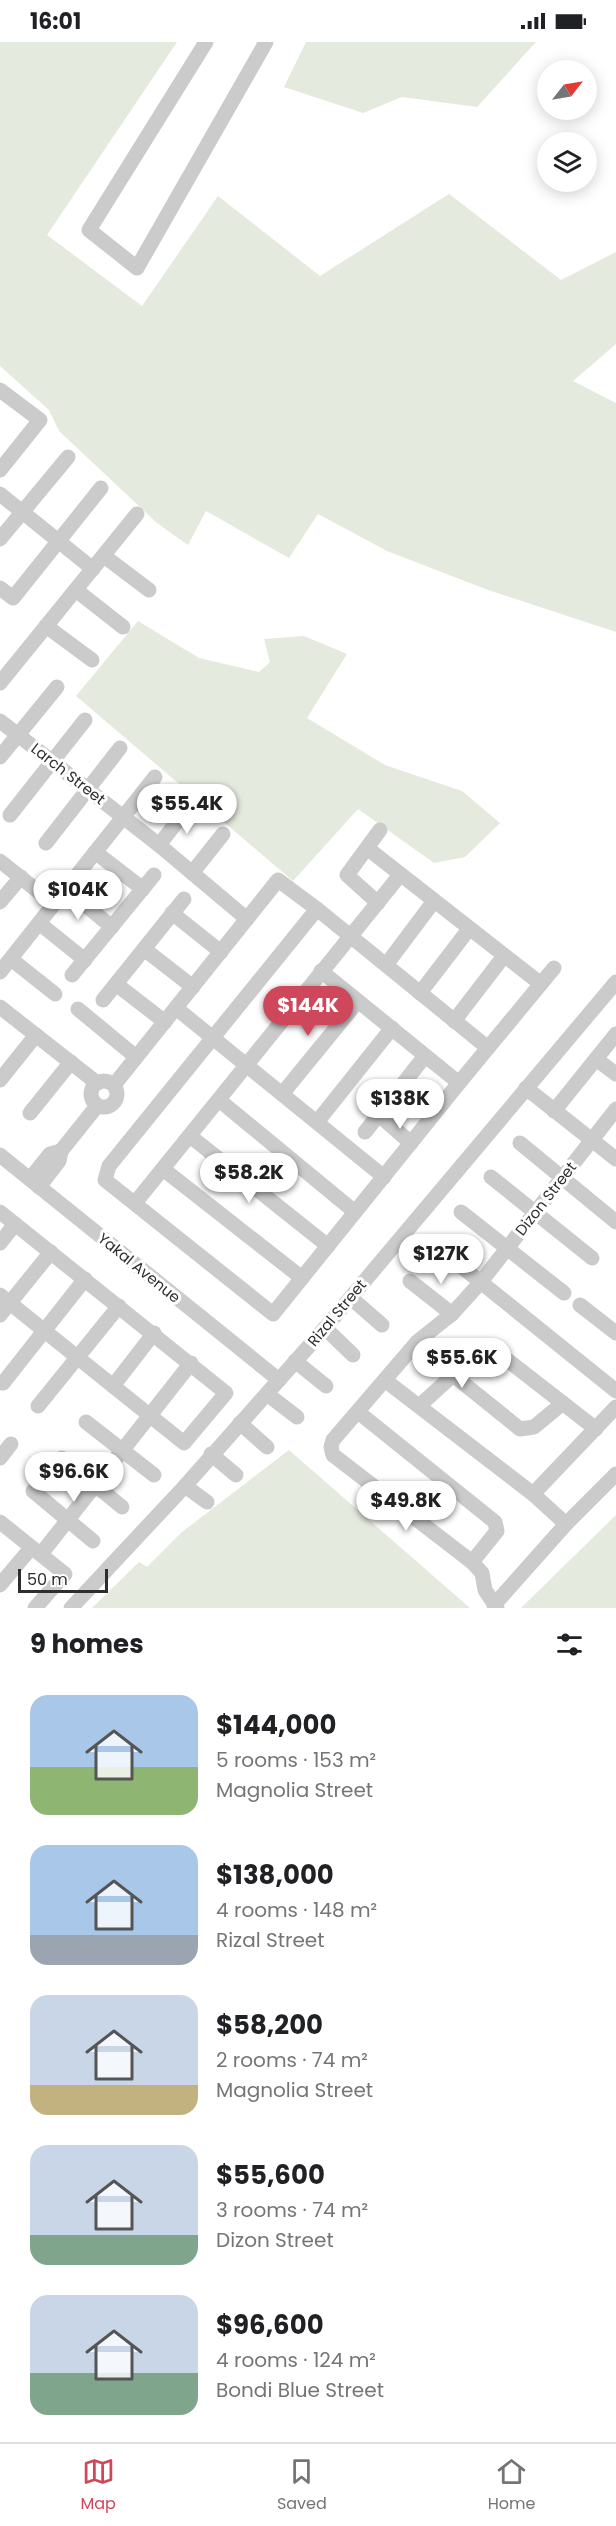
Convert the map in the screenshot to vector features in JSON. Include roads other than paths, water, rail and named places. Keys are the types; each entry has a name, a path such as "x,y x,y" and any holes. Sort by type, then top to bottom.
{"street":[{"path":"206,42 89,230 137,267 266,42"},
{"path":"0,470 40,420 1,394"},
{"path":"0,539 68,457"},
{"path":"0,588 13,598 101,488"},
{"path":"0,494 93,569"},
{"path":"0,683 137,514"},
{"path":"104,556 149,590"},
{"path":"76,591 123,627"},
{"path":"46,626 92,660"},
{"path":"0,757 57,687"},
{"path":"10,815 85,720"},
{"name":"Larch Street","path":"0,721 159,845 247,919"},
{"path":"46,843 120,748"},
{"path":"0,972 155,777"},
{"path":"159,845 190,806"},
{"path":"378,903 347,875 380,830"},
{"path":"192,873 223,834"},
{"path":"367,848 541,984"},
{"path":"95,852 143,889"},
{"path":"0,861 54,904"},
{"path":"72,975 154,875"},
{"path":"135,1203 400,875"},
{"path":"0,902 21,877"},
{"path":"114,1085 278,880 488,1048"},
{"path":"66,889 112,927"},
{"path":"103,1000 184,899"},
{"path":"386,965 434,901"},
{"path":"317,909 109,1166 105,1180 273,1314 554,968"},
{"path":"172,914 221,952"},
{"path":"39,922 85,960"},
{"path":"420,993 470,928"},
{"path":"144,949 192,987"},
{"path":"454,1021 504,956"},
{"path":"11,958 55,994"},
{"path":"321,971 459,1083"},
{"name":"Rizal Street","path":"71,1608 185,1486 325,1328 616,982"},
{"path":"116,984 165,1022"},
{"path":"282,1094 358,1001"},
{"path":"0,1007 97,1083"},
{"path":"176,1008 384,1177"},
{"path":"78,1009 136,1058"},
{"path":"316,1122 392,1028"},
{"path":"554,1111 616,1034"},
{"path":"0,1080 36,1035"},
{"path":"365,1132 425,1056"},
{"path":"597,1059 616,1074"},
{"path":"30,1113 71,1062"},
{"path":"106,1081 114,1085 117,1091 115,1103 104,1108 97,1106 91,1095 97,1083 106,1081"},
{"path":"526,1088 616,1159"},
{"path":"219,1100 355,1212"},
{"path":"34,1183 59,1161 61,1151 97,1106"},
{"name":"Dizon Street","path":"472,1562 333,1455 330,1447 333,1440 418,1341 452,1314 480,1283 616,1109"},
{"path":"379,1115 411,1143"},
{"path":"190,1136 328,1246"},
{"path":"520,1143 616,1222"},
{"name":"Yakal Avenue","path":"0,1155 279,1380"},
{"path":"163,1169 302,1278"},
{"path":"491,1177 592,1258"},
{"path":"0,1212 226,1393 184,1443 5,1299"},
{"path":"461,1212 564,1293"},
{"path":"0,1243 15,1224"},
{"path":"436,1246 616,1391"},
{"path":"0,1315 5,1299 51,1252"},
{"path":"3,1383 85,1279"},
{"path":"410,1281 452,1314"},
{"path":"351,1298 382,1326"},
{"path":"580,1305 616,1334"},
{"path":"38,1406 119,1306"},
{"path":"325,1328 353,1355"},
{"path":"113,1386 154,1334"},
{"path":"419,1406 483,1348 492,1348 596,1429"},
{"path":"295,1361 326,1386"},
{"path":"0,1585 69,1520 191,1363"},
{"path":"453,1375 520,1429 534,1427 563,1403"},
{"path":"386,1381 533,1494 566,1524"},
{"path":"267,1394 297,1417"},
{"path":"533,1494 616,1407"},
{"path":"358,1412 495,1522 497,1531 472,1562 482,1573 485,1590 495,1606 566,1524 616,1474"},
{"path":"86,1422 154,1475"},
{"path":"240,1423 267,1448"},
{"path":"0,1458 11,1444"},
{"path":"211,1454 236,1475"},
{"path":"62,1458 122,1507"},
{"path":"185,1486 207,1502"},
{"path":"33,1491 93,1540"},
{"path":"0,1522 64,1574 35,1608"}]}
